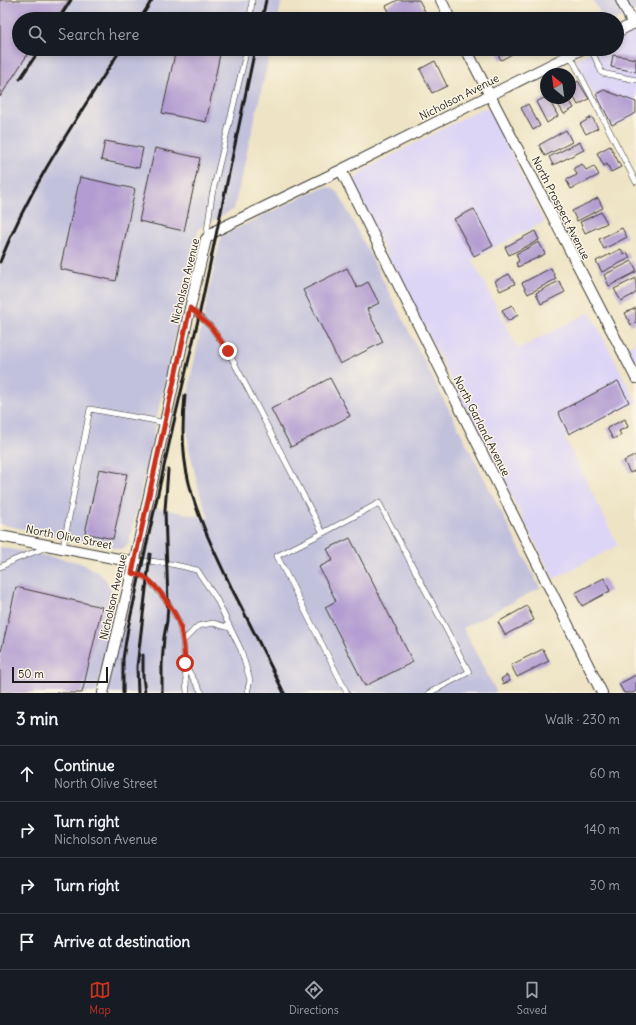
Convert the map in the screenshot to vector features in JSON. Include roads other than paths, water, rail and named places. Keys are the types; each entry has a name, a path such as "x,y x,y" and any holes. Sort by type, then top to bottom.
{"street":[{"path":"441,0 447,12"},
{"path":"621,0 635,23 624,28"},
{"name":"North Prospect Avenue","path":"470,56 636,378"},
{"name":"Nicholson Avenue","path":"103,693 132,573 164,423 206,239 217,230 341,170 568,56"},
{"name":"North Garland Avenue","path":"341,170 602,693"},
{"name":"North Olive Street","path":"0,536 134,562"}],"lane":[{"path":"251,12 252,0"},
{"path":"206,239 212,195 246,56"},
{"path":"571,56 636,182"},
{"path":"594,56 602,73 636,80"},
{"path":"190,308 211,327 228,351 323,532"},
{"path":"63,548 90,409 164,423"},
{"path":"348,693 277,556 379,503 469,672 429,693"},
{"path":"0,566 51,546"},
{"path":"134,562 149,561 167,563 197,570 216,598 241,650 250,680 247,693"},
{"path":"132,573 147,579 156,588 168,603 179,622 183,641 187,693"},
{"path":"183,641 198,626 213,624 230,628"},
{"path":"185,663 202,693"}],"railway":[{"path":"63,12 71,0"},
{"path":"144,12 152,0"},
{"path":"263,12 266,0"},
{"path":"20,79 35,56"},
{"path":"0,262 25,206 40,179 117,56"},
{"path":"123,693 123,659 128,628 199,316 254,56"},
{"path":"185,395 183,417 185,461 189,483 197,510 207,536 231,587 284,693"},
{"path":"162,693 162,665 168,603 165,510 168,470"},
{"path":"138,693 137,667 150,554"},
{"path":"143,655 145,693"}]}
